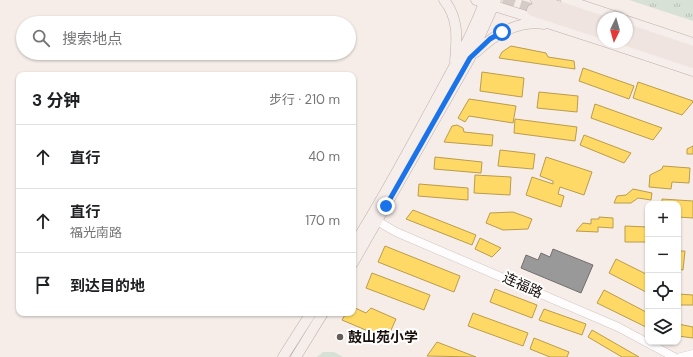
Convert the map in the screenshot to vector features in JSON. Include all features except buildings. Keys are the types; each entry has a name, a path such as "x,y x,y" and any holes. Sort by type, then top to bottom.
{"highway":[{"path":"535,5 597,20"},
{"path":"535,5 597,31"},
{"path":"633,32 693,52"},
{"path":"633,42 693,62"}],"main road":[{"path":"444,0 454,14 457,32 455,65"},
{"path":"566,0 602,12"},
{"path":"356,242 374,220 470,58 487,2 597,40"},
{"path":"633,22 693,43"},
{"path":"470,58 490,39 514,27 539,24 554,26"},
{"path":"356,257 455,65 480,28"},
{"path":"622,48 693,71"},
{"path":"283,357 309,316"},
{"path":"296,357 321,316"}],"street":[{"name":"连福路","path":"374,220 396,232 618,327 674,357"},
{"path":"680,357 693,354"}],"green space":[{"path":"629,0 693,0 693,21"},
{"path":"323,352 334,352 343,357 317,357"}],"tunnel":[{"path":"503,0 533,10"}],"place":[{"name":"鼓山苑小学","path":"340,337"}],"route":[{"path":"386,206 470,58 490,39 502,32"}]}
